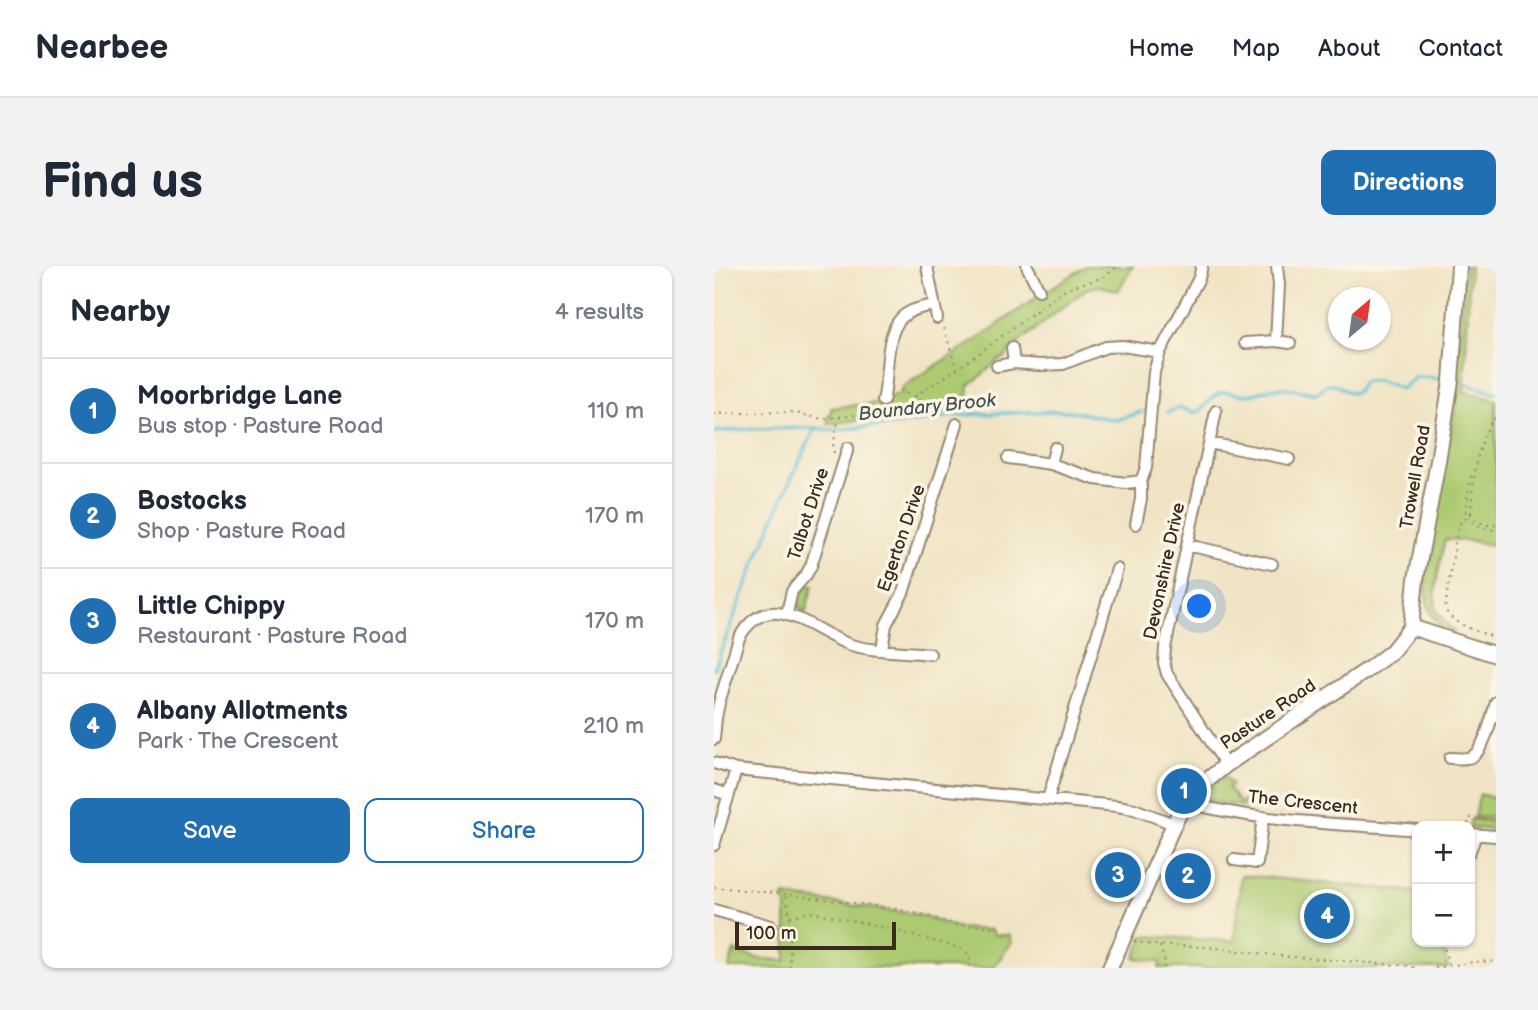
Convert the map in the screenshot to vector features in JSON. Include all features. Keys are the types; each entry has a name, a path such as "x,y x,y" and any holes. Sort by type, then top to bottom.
{"main road":[{"name":"Trowell Road","path":"1411,627 1416,579 1451,381 1459,266"},
{"name":"Pasture Road","path":"1110,968 1174,824 1185,802 1196,789 1226,765 1370,668 1391,651 1411,627"},
{"path":"1411,627 1496,655"}],"street":[{"path":"927,266 937,318"},
{"path":"1027,266 1039,290"},
{"path":"1136,524 1141,481 1146,468 1153,385 1160,352 1199,278 1202,266"},
{"path":"1276,341 1279,285 1277,266"},
{"path":"1034,278 1045,271"},
{"path":"883,401 893,332 908,312 934,305"},
{"path":"1245,343 1290,343"},
{"path":"997,366 1014,363 1062,364 1105,347 1122,346 1160,352"},
{"path":"1012,348 1014,363"},
{"path":"886,387 900,390"},
{"name":"Devonshire Drive","path":"1216,411 1164,663 1167,674 1226,765"},
{"name":"Egerton Drive","path":"882,649 886,625 903,593 957,424"},
{"path":"940,432 953,436"},
{"path":"1209,443 1289,459"},
{"name":"Talbot Drive","path":"787,613 792,591 811,566 839,459 848,448"},
{"path":"1051,464 1055,448"},
{"path":"1008,458 1051,464 1095,479 1126,483 1141,481"},
{"path":"1187,545 1272,564"},
{"path":"1048,799 1117,569"},
{"path":"714,739 719,703 739,638 753,620 766,613 787,613 847,643 930,654"},
{"path":"917,653 919,640"},
{"path":"1450,758 1467,758 1474,756 1479,750 1496,702"},
{"path":"714,763 736,769 1134,809 1174,824"},
{"path":"714,845 736,769"},
{"path":"714,791 729,795"},
{"name":"The Crescent","path":"1185,802 1263,817 1412,830"},
{"path":"1234,860 1257,863 1263,817"},
{"path":"1475,833 1496,836"},
{"path":"714,910 771,926"}],"path":[{"path":"714,414 791,412 818,419 867,415 898,408 957,370 1063,290 1096,281 1118,266"},
{"path":"937,318 941,319 957,370"},
{"path":"900,390 913,398 939,406 947,405"},
{"path":"1496,417 1485,432 1478,458 1471,514 1461,522 1457,532 1446,612 1456,621 1496,639"},
{"path":"839,418 834,446 839,459"},
{"path":"1471,476 1465,514 1472,523 1496,530"},
{"path":"1471,514 1481,523 1496,525"},
{"path":"1469,821 1469,818 1495,820"},
{"path":"714,887 891,908 925,915 949,924 998,929"},
{"path":"786,894 790,907 790,968"},
{"path":"790,916 813,912 958,948 969,954 969,968"},
{"path":"1140,943 1208,947 1415,968"},
{"path":"1160,945 1165,961 1164,968"},
{"path":"1444,947 1449,966"},
{"path":"1435,968 1496,961"}],"green space":[{"path":"1086,266 1133,266 1118,291 1100,286 1086,289 998,360 969,385 967,409 828,424 831,408 878,403 901,394 902,387"},
{"path":"1465,266 1470,266 1464,391 1496,400 1496,533 1493,545 1445,539 1435,601 1439,615 1454,630 1453,634 1442,628 1430,610 1426,577 1427,554 1454,413"},
{"path":"809,584 813,585 805,614 797,602"},
{"path":"1224,776 1232,785 1228,788 1240,803 1244,800 1251,808 1206,800 1208,789"},
{"path":"1480,794 1496,799 1494,818 1474,817"},
{"path":"1471,819 1496,822 1496,830 1475,828 1475,821"},
{"path":"1241,875 1412,892 1412,947 1442,947 1448,968 1159,968 1160,962 1135,958 1143,936 1234,941"},
{"path":"784,896 914,914 959,928 991,930 995,935 1009,935 1012,942 993,968 729,968 734,951 756,958 786,961"}],"waterway":[{"name":"Boundary Brook","path":"1168,412 1181,408 1196,412 1224,392 1246,395 1283,388 1317,393 1331,384 1354,393 1363,382 1383,382 1401,389 1416,377 1440,378"},
{"name":"Boundary Brook","path":"1465,384 1496,393"},
{"name":"Boundary Brook","path":"714,432 749,429 830,430 892,425 958,415 1058,411 1116,420 1141,412"},
{"path":"714,669 774,518 815,429"}],"place":[{"name":"Moorbridge Lane","path":"1184,791"},
{"name":"Little Chippy","path":"1118,875"},
{"name":"Bostocks","path":"1188,876"},
{"name":"Albany Allotments","path":"1327,916"}]}
